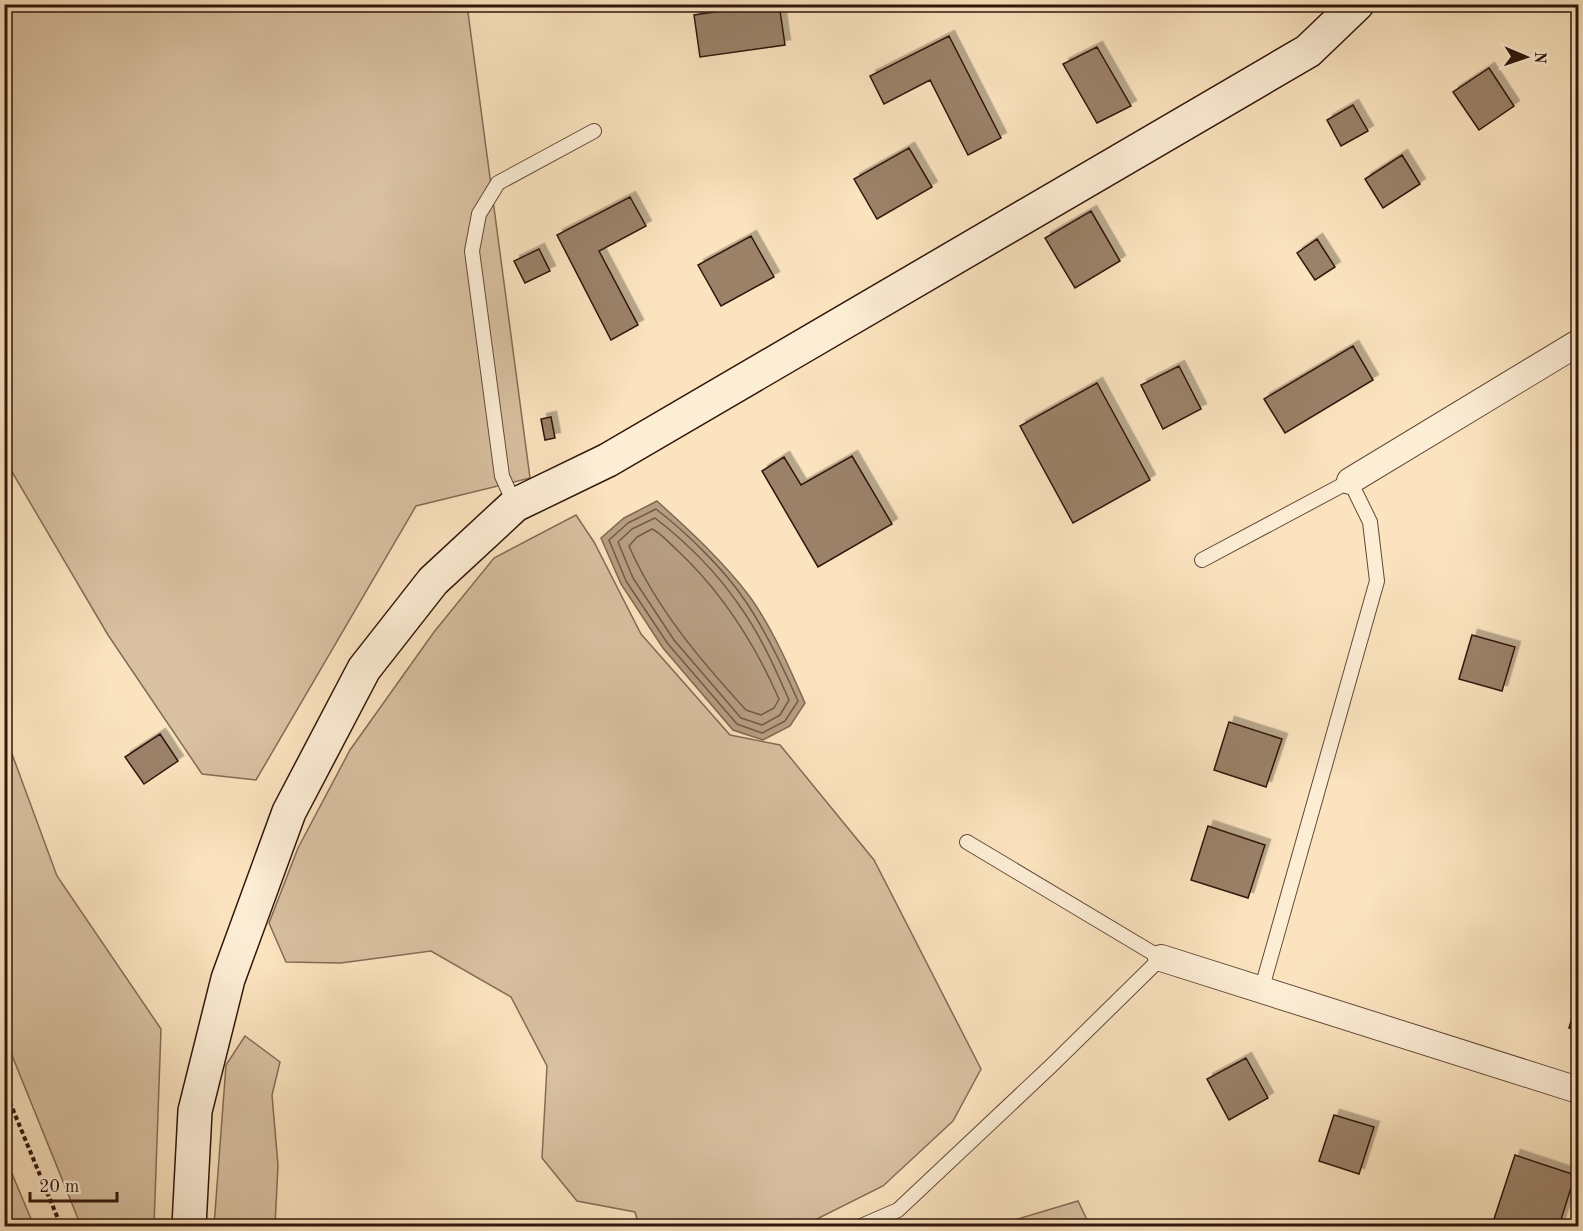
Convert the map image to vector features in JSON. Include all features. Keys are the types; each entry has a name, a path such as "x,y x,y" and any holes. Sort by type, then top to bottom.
{"street":[{"path":"189,1227 195,1111 228,979 289,812 364,669 433,581 515,505 608,460 1308,51 1357,4"},
{"path":"1350,482 1578,344"},
{"path":"1161,958 1578,1090"}],"lane":[{"path":"515,505 502,476 472,251 479,214 498,183 594,131"},
{"path":"1202,560 1350,482 1370,522 1377,581 1261,991"},
{"path":"861,1227 898,1210 1051,1066 1161,958 967,842"}],"path":[{"path":"4,1088 62,1227"}],"shaded area":[{"path":"4,5 467,5 530,478 416,506 256,780 202,774 108,635 5,460"},
{"path":"576,515 594,542 641,634 730,735 780,745 874,860 981,1069 953,1121 883,1186 803,1226 639,1226 635,1212 577,1201 542,1158 547,1066 511,997 431,951 341,963 286,962 269,923 298,848 350,750 434,632 494,558"},
{"path":"5,735 57,876 161,1029 154,1226 81,1226 5,1038"},
{"path":"245,1036 280,1062 272,1095 278,1165 275,1226 214,1226 226,1065"},
{"path":"5,1157 34,1226 5,1226"},
{"path":"1078,1201 1090,1226 994,1226"}],"water":[{"path":"657,501 694,535 750,597 773,635 799,689 805,703 790,726 763,740 733,730 663,648 621,584 601,538 624,518"}],"building":[{"path":"779,4 785,45 700,57 694,15"},
{"path":"779,4 785,45 700,57 694,15"},
{"path":"949,36 1001,138 968,155 930,80 884,104 870,76"},
{"path":"1097,47 1131,106 1097,123 1063,64"},
{"path":"1489,68 1514,106 1479,130 1453,92"},
{"path":"1353,105 1368,131 1341,146 1327,120"},
{"path":"909,148 932,187 877,219 854,179"},
{"path":"1402,155 1420,184 1383,208 1365,179"},
{"path":"630,197 646,226 599,251 638,325 611,340 557,235"},
{"path":"1091,211 1120,261 1075,288 1045,238"},
{"path":"751,236 774,277 721,306 698,265"},
{"path":"1317,239 1335,267 1315,280 1297,253"},
{"path":"1317,239 1335,267 1315,280 1297,253"},
{"path":"539,249 550,271 525,283 514,261"},
{"path":"1353,346 1373,380 1285,433 1264,399"},
{"path":"1179,366 1201,409 1163,429 1141,385"},
{"path":"1179,366 1201,409 1163,429 1141,385"},
{"path":"1097,383 1150,480 1073,523 1020,426"},
{"path":"551,417 555,438 545,440 541,419"},
{"path":"852,456 892,524 818,567 762,471 784,457 801,485"},
{"path":"1472,635 1515,647 1502,691 1459,679"},
{"path":"1229,722 1282,739 1266,787 1214,770"},
{"path":"160,734 178,761 144,784 125,757"},
{"path":"1208,826 1265,845 1248,898 1191,880"},
{"path":"1578,997 1578,1031 1569,1028"},
{"path":"1246,1058 1268,1098 1229,1120 1207,1079"},
{"path":"1334,1115 1374,1127 1359,1174 1319,1161"},
{"path":"1515,1155 1575,1175 1559,1226 1506,1226 1493,1222"}]}
